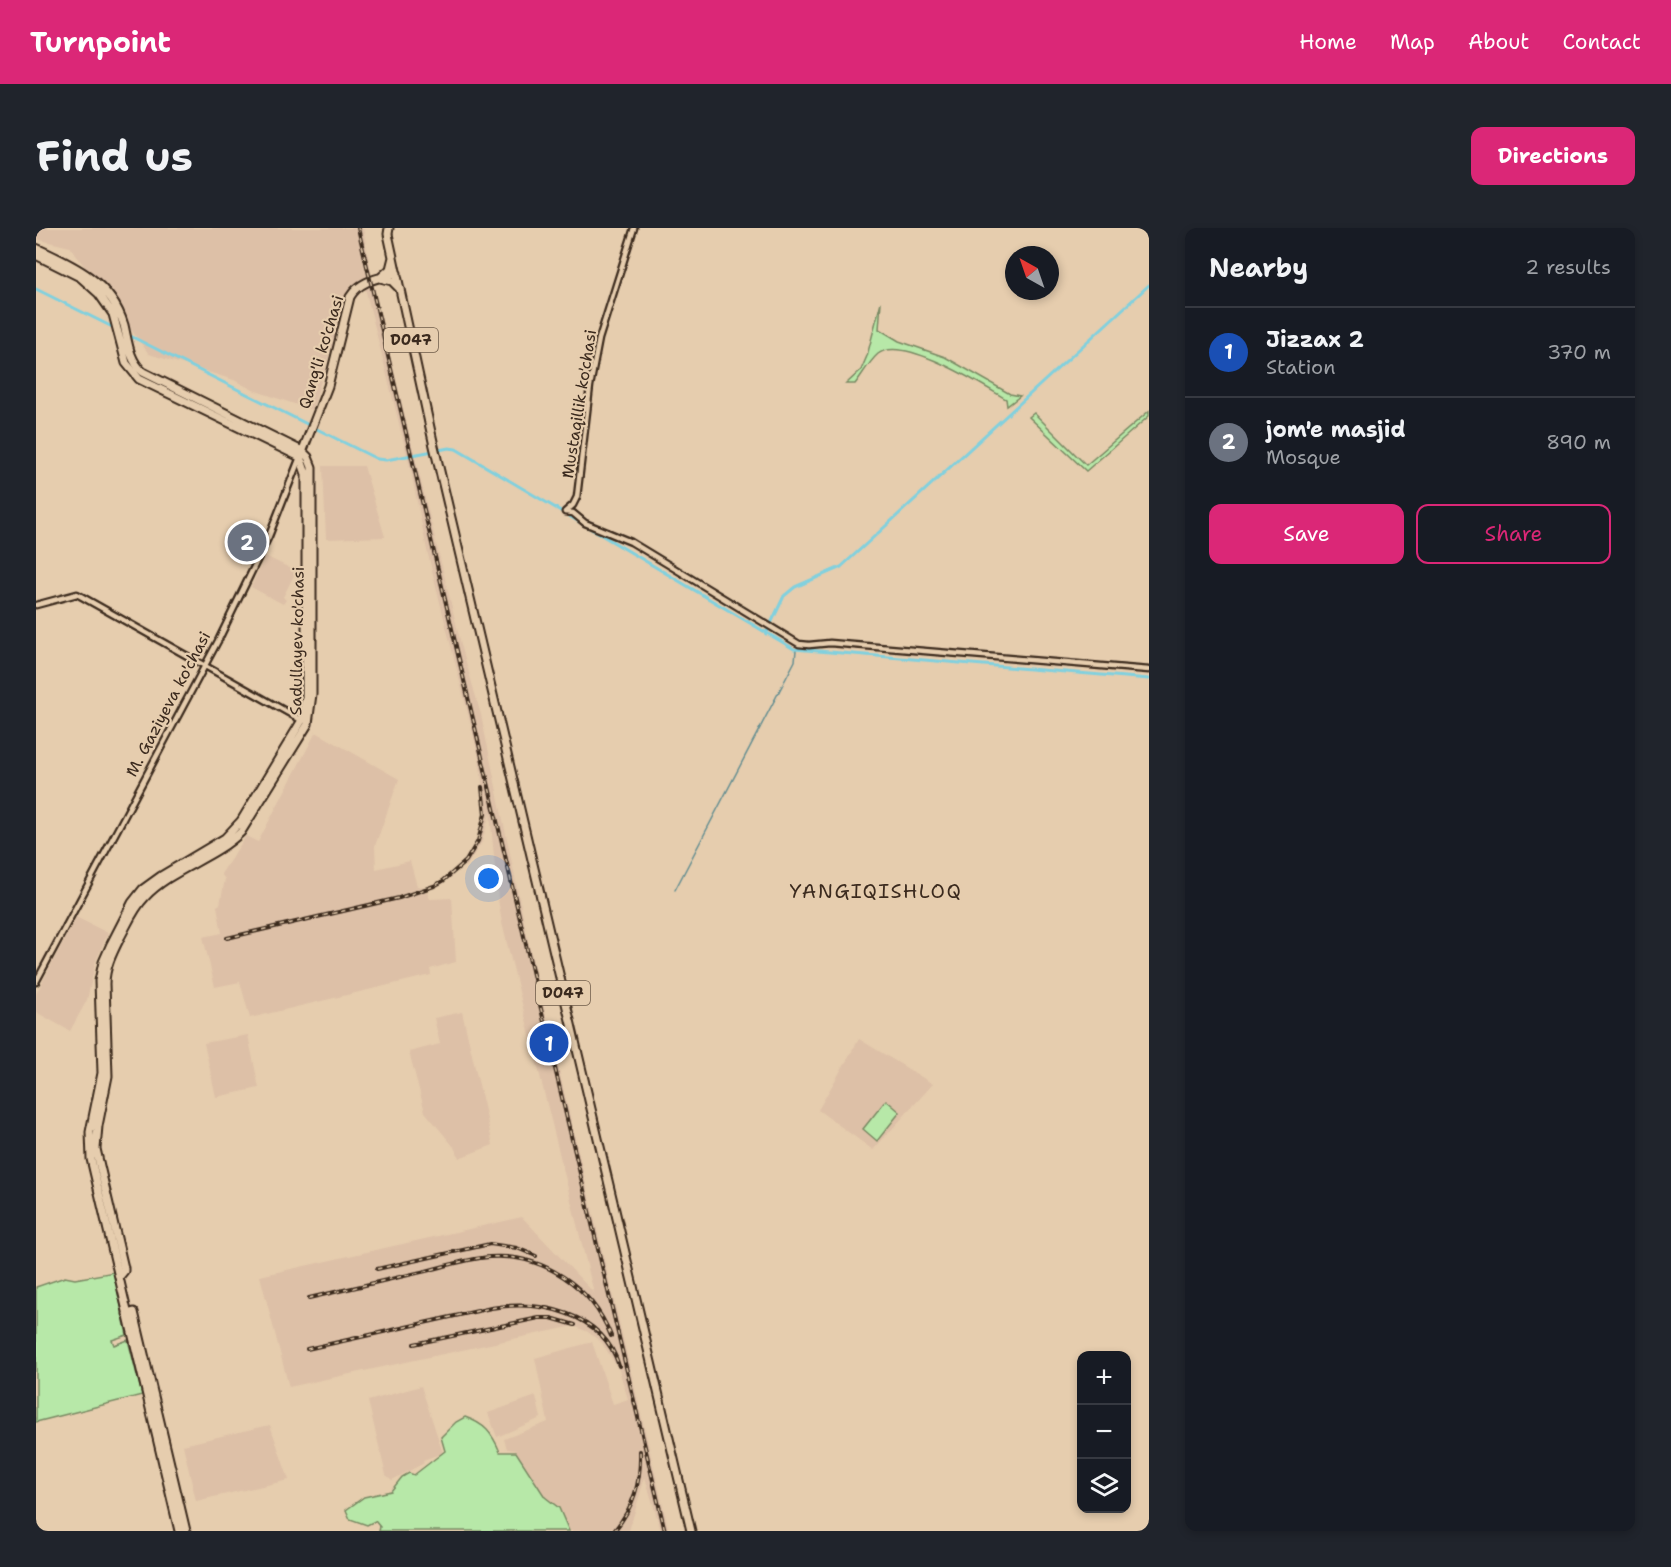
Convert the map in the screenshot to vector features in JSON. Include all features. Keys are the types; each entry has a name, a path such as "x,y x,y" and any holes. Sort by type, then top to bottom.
{"main road":[{"name":"D047","path":"389,229 436,455 691,1531"},
{"path":"36,248 80,277 105,300 115,322 126,363 139,379 301,454"},
{"path":"36,255 82,271 98,282 111,297 123,325 134,362 146,374 301,454"},
{"path":"380,278 390,269 393,255"},
{"name":"Qang'li ko'chasi","path":"310,433 332,374 350,297 359,285 397,273"},
{"path":"380,278 392,281 401,290"},
{"name":"M. Gaziyeva ko'chasi","path":"301,454 310,433"},
{"name":"Sadullayev ko'chasi","path":"150,1405 134,1312 127,1314 118,1273 124,1271 124,1268 96,1149 108,1076 105,976 113,951 139,904 163,879 217,850 241,832 305,722 312,694 313,496 310,462 301,454"},
{"path":"150,1405 165,1444 186,1531"},
{"path":"150,1405 179,1531"}],"street":[{"name":"Mustaqillik ko'chasi","path":"634,228 599,339 590,387 577,497 573,505 565,512 573,513 585,523 631,542 799,644 830,643 1149,670"},
{"name":"M. Gaziyeva ko'chasi","path":"36,982 205,666 269,536 301,454"},
{"path":"36,605 77,594 305,722"}],"shaded area":[{"path":"36,228 363,228 375,294 462,648 481,715 528,940 669,1531 661,1531 645,1477 629,1531 569,1531 559,1508 545,1497 515,1450 507,1449 504,1439 548,1422 535,1358 592,1342 613,1404 628,1399 619,1370 602,1343 588,1332 574,1326 289,1387 260,1276 522,1217 594,1293 502,923 490,813 482,842 466,867 464,863 479,838 485,807 479,758 363,280 351,286 312,410 253,390 234,380 149,354 70,247 36,239"},
{"path":"323,466 364,466 385,537 326,539"},
{"path":"265,556 296,571 283,597 286,600 283,604 251,587"},
{"path":"316,732 399,779 375,846 376,869 410,861 417,886 425,887 430,899 452,898 456,962 430,969 431,975 250,1018 240,982 215,987 203,937 222,933 217,906 220,904 225,879 221,874 246,836 258,842"},
{"path":"76,917 108,933 96,961 87,1000 70,1031 36,1012 36,994"},
{"path":"462,1012 493,1145 459,1158 454,1147 425,1112 409,1052 440,1044 434,1018"},
{"path":"248,1035 259,1088 216,1097 204,1043"},
{"path":"859,1039 933,1084 873,1150 818,1110"},
{"path":"421,1386 443,1453 423,1460 424,1463 392,1480 386,1475 368,1401"},
{"path":"536,1396 541,1418 497,1437 488,1413"},
{"path":"270,1425 289,1480 196,1501 183,1445"}],"green space":[{"path":"881,302 879,329 899,341 945,357 1010,394 1020,396 1007,406 1006,399 961,373 923,356 905,351 889,350 878,354 855,384 846,384 861,370 867,356"},
{"path":"1149,411 1149,416 1086,471 1029,417 1034,413 1086,465"},
{"path":"886,1100 900,1112 877,1141 863,1129"},
{"path":"114,1272 127,1335 112,1340 114,1345 128,1340 142,1395 36,1422 36,1287 65,1277 75,1279"},
{"path":"465,1417 487,1430 500,1452 516,1452 545,1497 559,1508 569,1531 379,1531 380,1527 375,1521 367,1525 350,1519 346,1510 364,1497 391,1491 402,1477 409,1473 414,1475 445,1451 441,1437 456,1422"}],"waterway":[{"path":"766,634 784,596 795,587 841,567 1149,285"},
{"path":"36,289 377,459 386,460 449,448 456,449 794,649 1149,679"},
{"path":"675,890 795,661 796,650"}],"railway":[{"path":"358,228 665,1531"},
{"path":"227,938 399,898 443,881 466,861 478,841 485,814 482,787"},
{"path":"377,1269 490,1244 517,1248 536,1256"},
{"path":"309,1298 471,1260 509,1257 546,1267 578,1288 592,1302 611,1336"},
{"path":"307,1349 491,1308 529,1306 567,1314 584,1322 599,1333 611,1348 619,1366"},
{"path":"414,1344 539,1318 551,1318 575,1325"},
{"path":"614,1531 627,1513 635,1494 640,1451"}],"place":[{"name":"jom'e masjid","path":"247,542"},
{"name":"Jizzax 2","path":"549,1043"}],"district":[{"name":"YANGIQISHLOQ","path":"876,891"}]}
